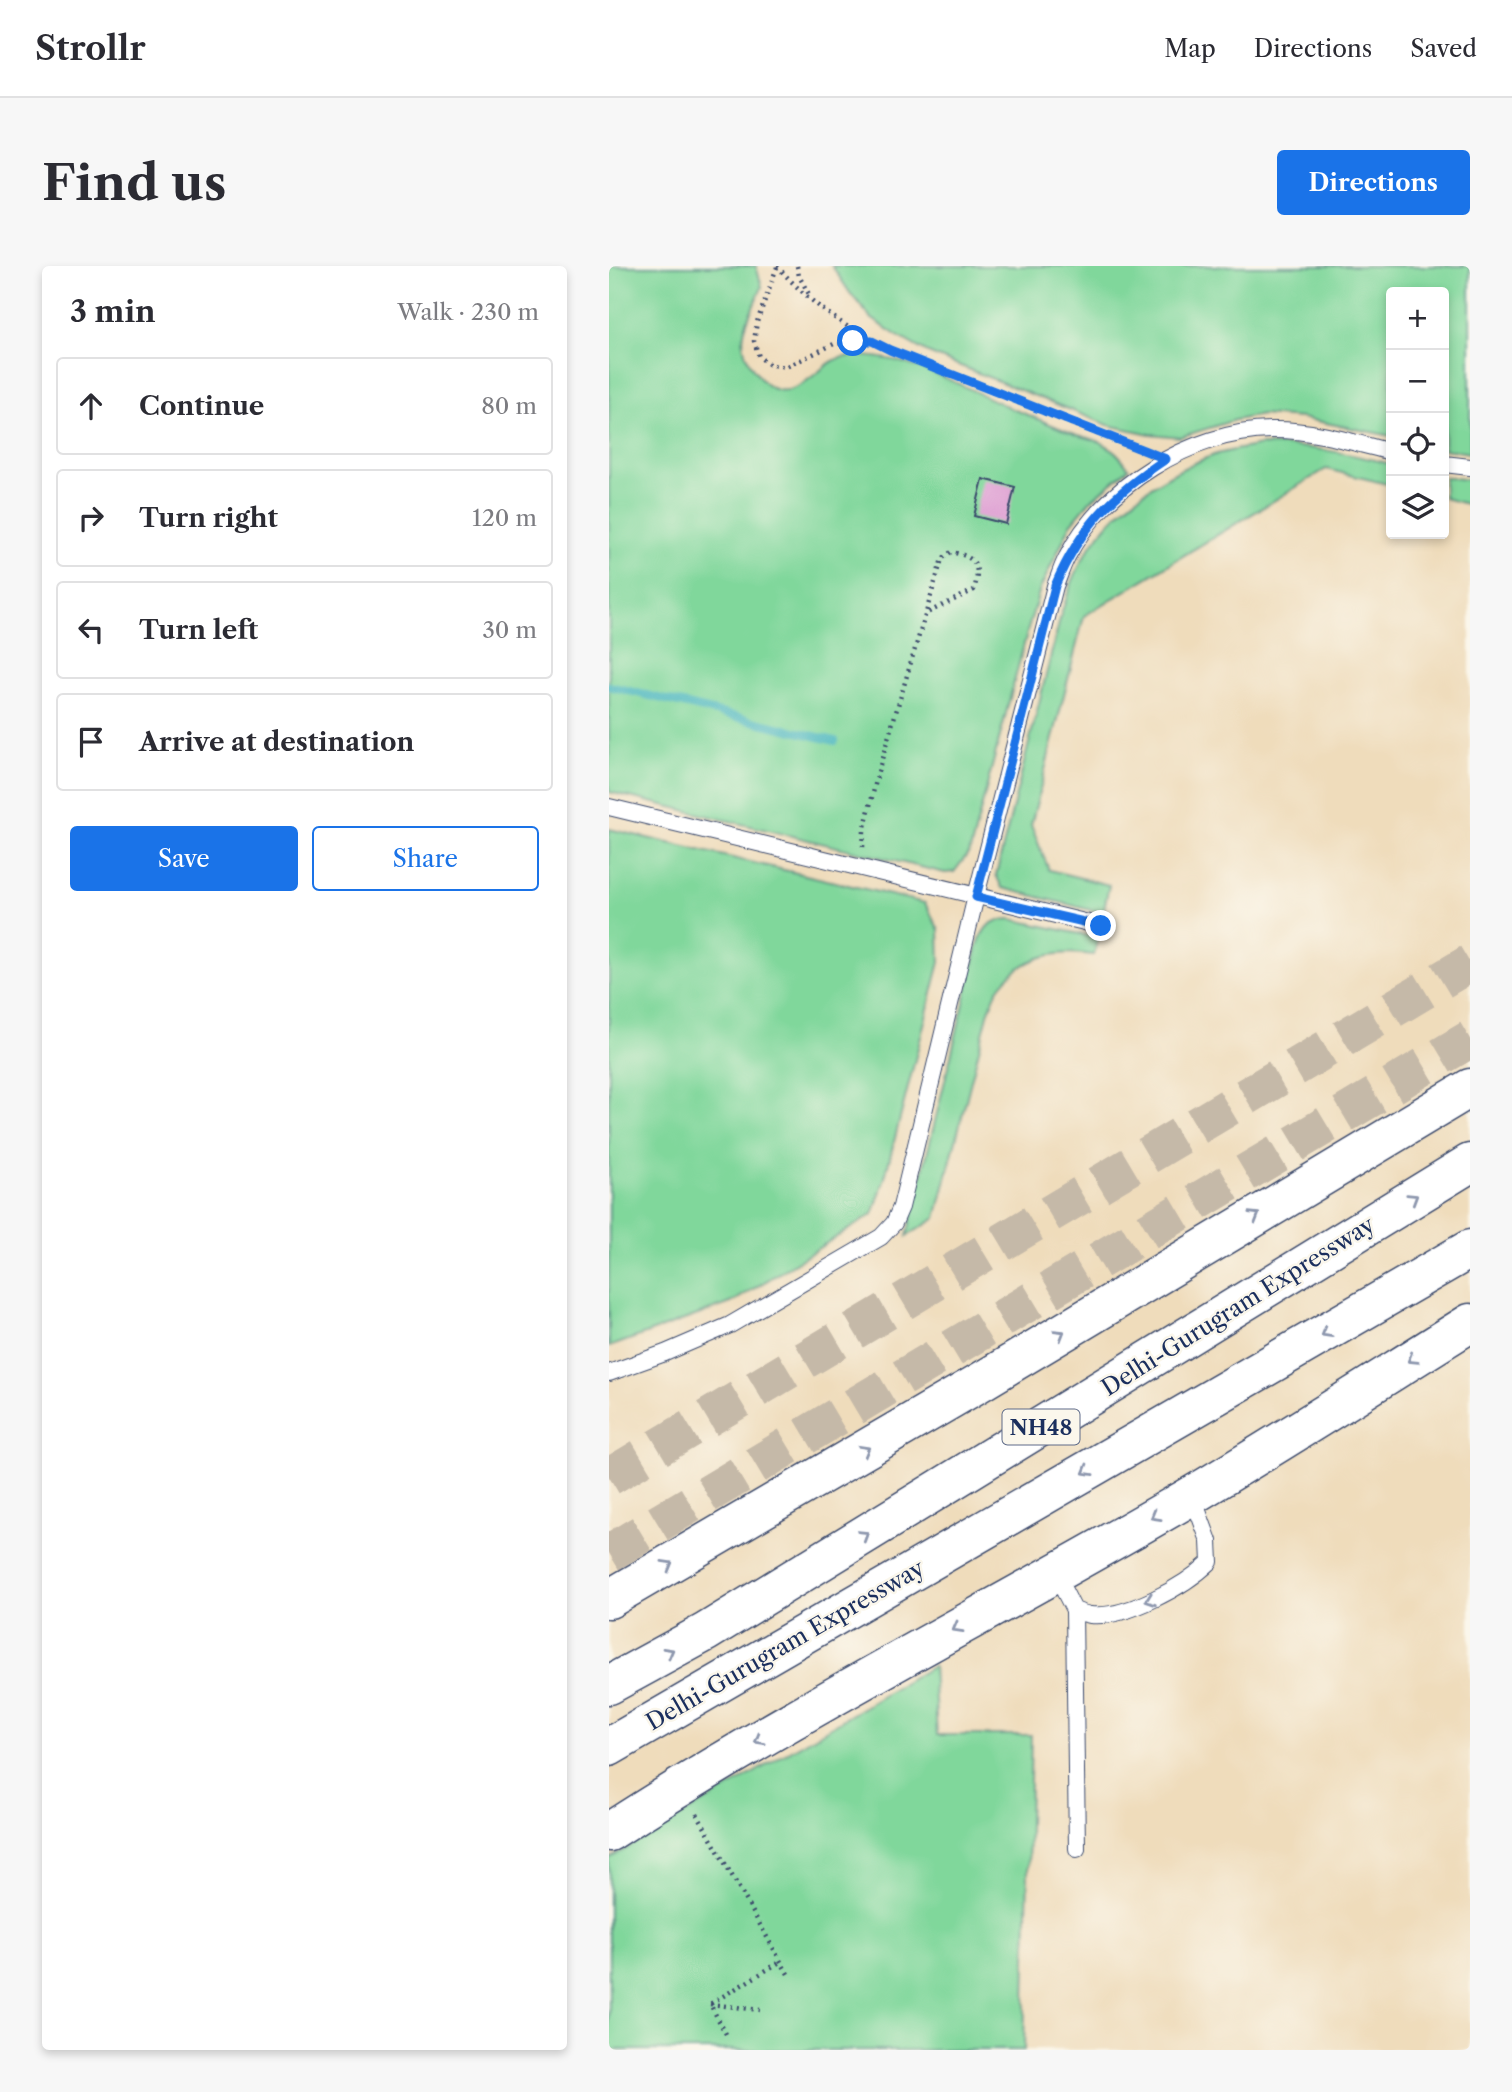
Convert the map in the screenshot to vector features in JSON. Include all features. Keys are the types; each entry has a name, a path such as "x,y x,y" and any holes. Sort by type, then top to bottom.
{"main road":[{"path":"609,1599 965,1391 1470,1087"},
{"name":"Delhi-Gurugram Expressway","path":"609,1685 706,1632 1470,1163"},
{"name":"Delhi-Gurugram Expressway","path":"609,1747 1470,1250"},
{"path":"609,1832 681,1785 1192,1495 1470,1323"}],"lane":[{"path":"609,1373 730,1325 881,1237 894,1223 901,1206 1052,597 1068,556 1085,530 1110,501 1136,478 1166,459 1243,432 1273,430 1311,434 1386,451"},
{"path":"1449,465 1470,467"},
{"path":"609,807 1101,926"},
{"path":"1074,1610 1091,1615 1122,1610 1173,1591 1196,1576 1210,1562 1209,1541 1192,1495"},
{"path":"1055,1573 1074,1610 1077,1849"}],"path":[{"path":"872,341 834,344 786,367 770,365 759,357 754,341 757,322 777,266 813,303 846,327 890,350 1166,459"},
{"path":"797,266 799,276 813,303"},
{"path":"861,869 864,831 878,772 925,614 942,559 951,552 968,555 975,564 978,576 974,590 925,614"},
{"path":"681,1785 787,1975"},
{"path":"710,2004 780,1962"},
{"path":"710,2004 760,2010"},
{"path":"710,2004 726,2034"}],"green space":[{"path":"609,266 756,266 762,287 745,328 744,348 747,359 758,376 772,388 789,390 840,358 883,358 923,369 1018,411 1099,441 1114,450 1129,468 1090,501 1071,524 1040,589 970,851 954,872 945,873 609,792"},
{"path":"832,266 1470,266 1470,453 1449,450 1449,287 1386,287 1386,435 1301,418 1262,415 1235,420 1180,437 1108,425 928,353 871,318"},
{"path":"1261,445 1295,446 1359,456 1386,463 1386,484 1326,469 1084,616 1031,825 1049,870 1109,885 1103,913 1002,888 996,875 1062,611 1088,551 1117,515 1153,486 1193,464 1232,450"},
{"path":"1449,478 1470,480 1470,505 1449,499"},
{"path":"609,829 925,903 939,930 940,962 884,1181 873,1214 731,1303 609,1347"},
{"path":"1011,919 1098,938 1094,955 1067,953 1042,957 1019,968 999,988 988,1014 936,1218 907,1236 978,945 989,925 998,920"},
{"path":"933,1666 937,1735 1031,1735 1024,2050 609,2050 609,1859"}],"building":[{"path":"983,479 1015,487 1006,524 974,516"}],"waterway":[{"path":"609,686 835,741"}],"tunnel":[{"path":"609,1477 1470,963"},
{"path":"609,1553 1470,1039"}],"route":[{"path":"853,341 872,341 1078,426 1166,459 1136,478 1110,501 1085,530 1068,556 1055,586 976,897 1101,926"}]}
